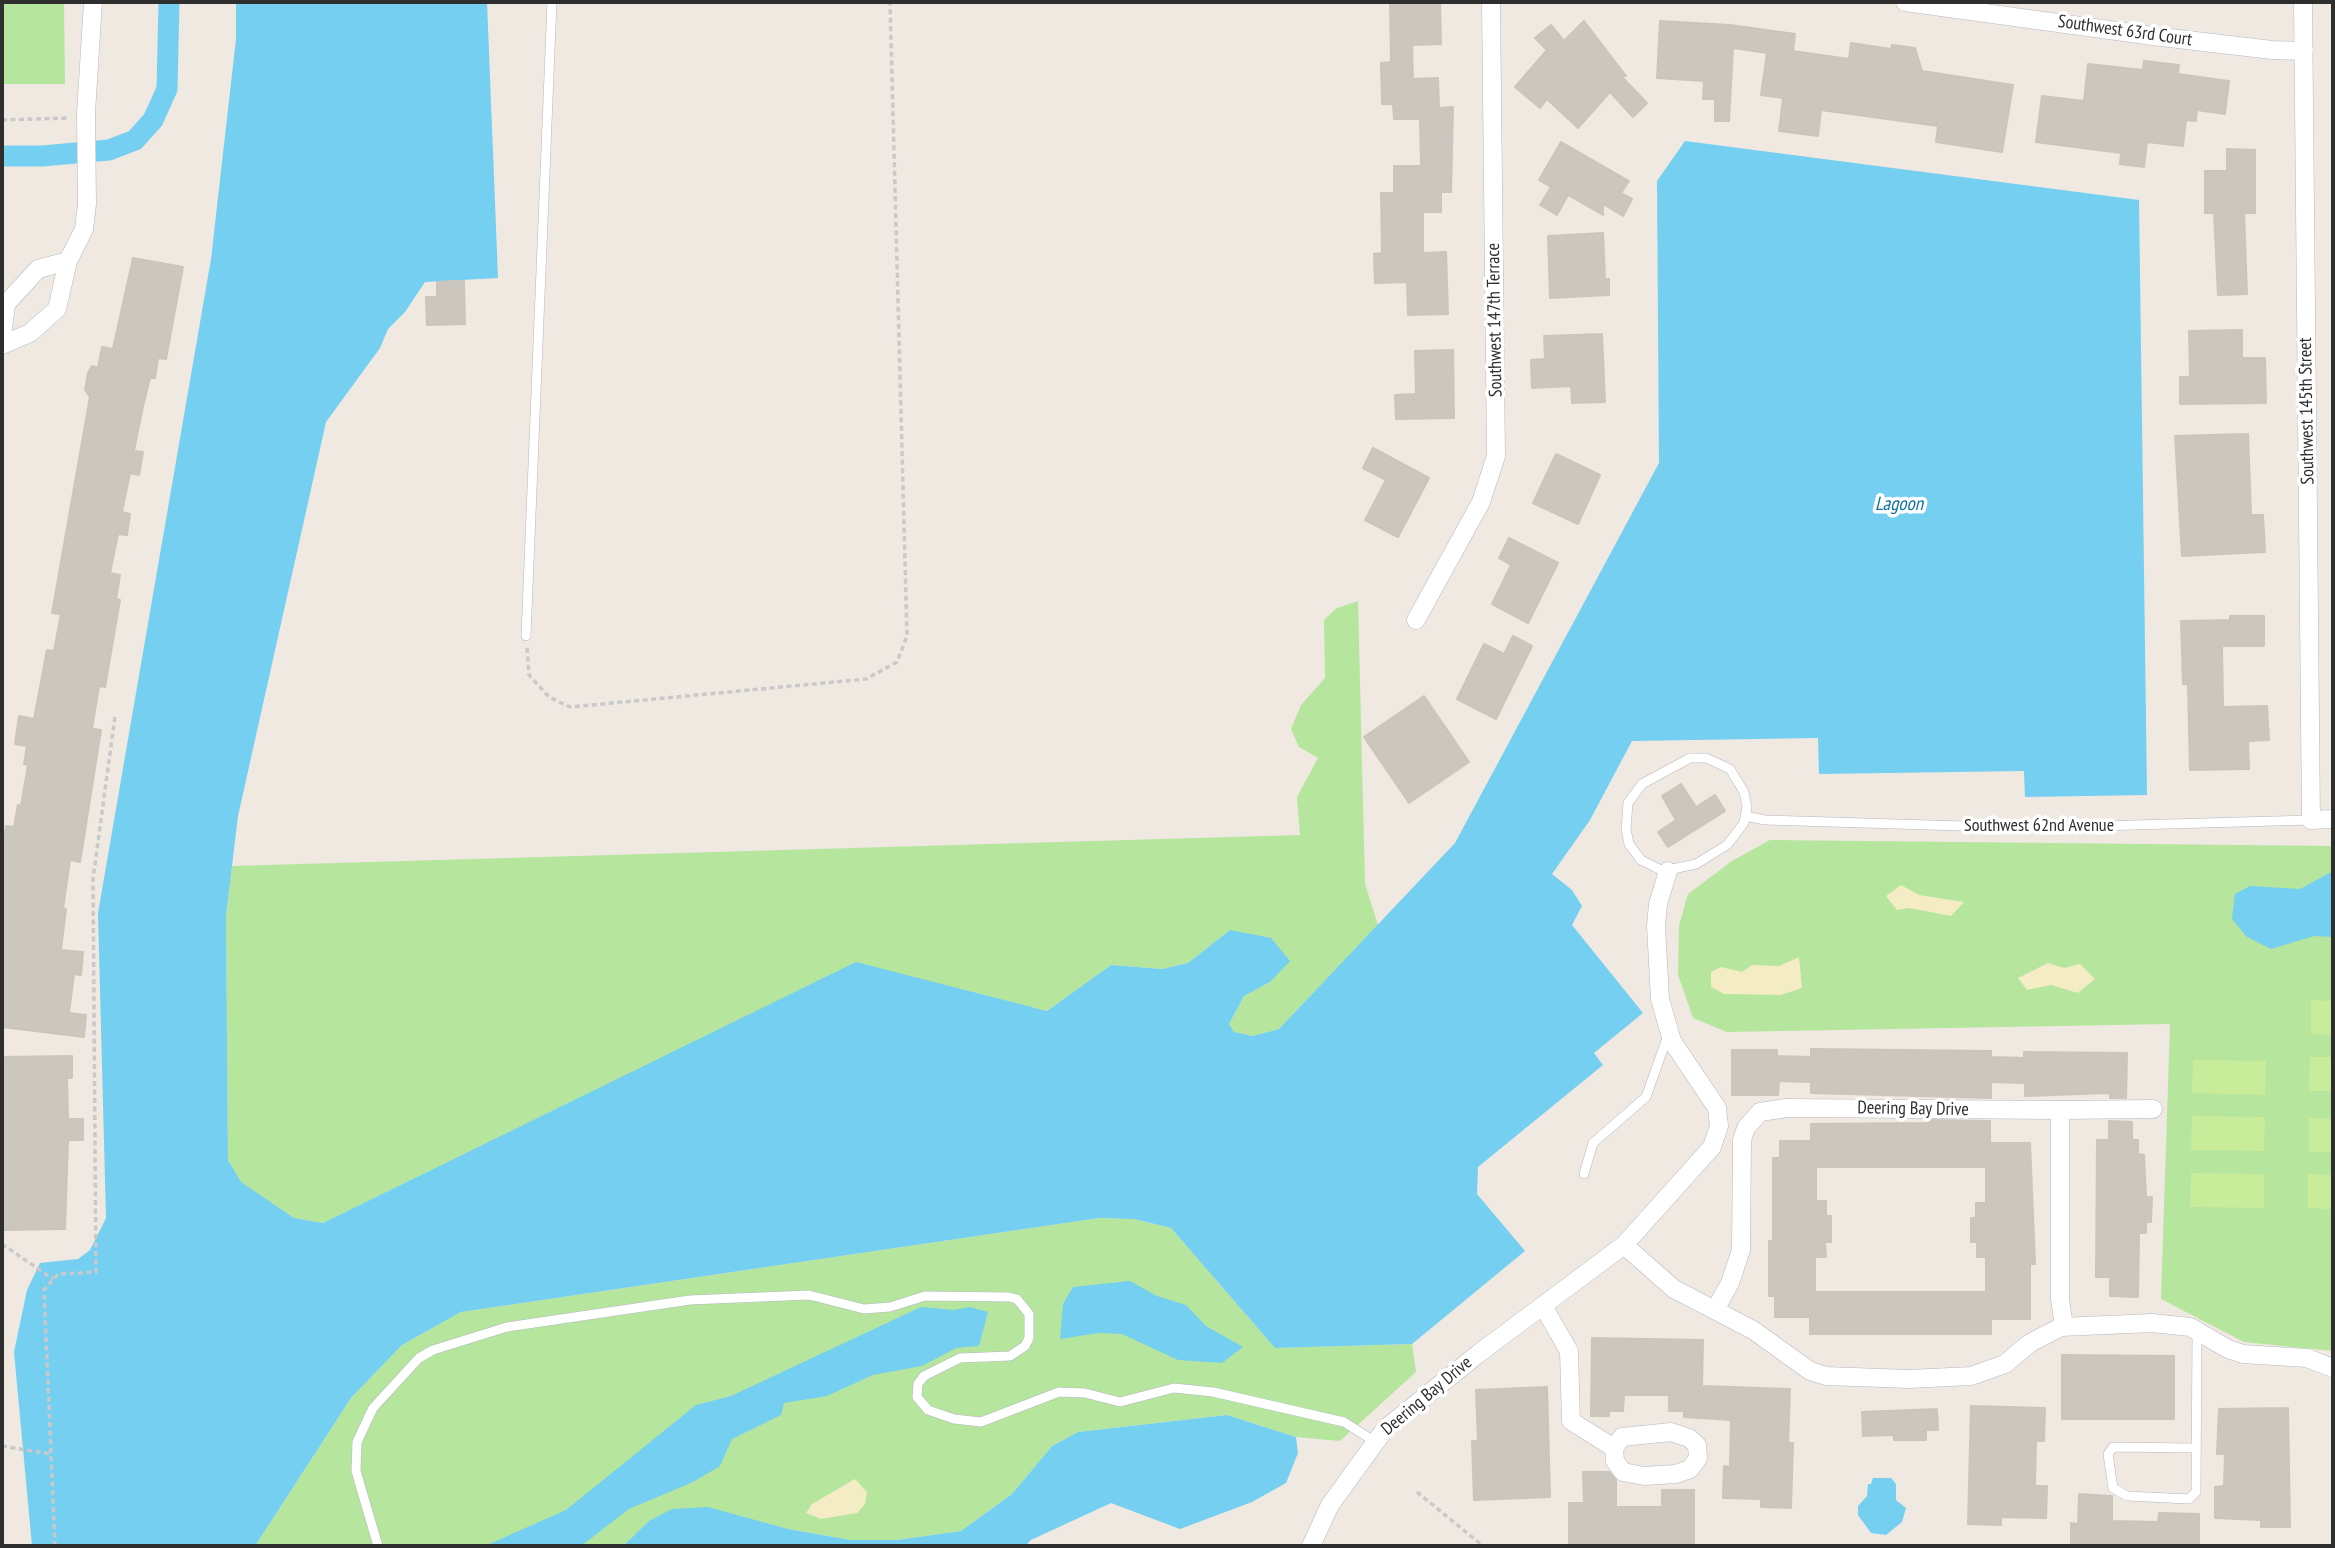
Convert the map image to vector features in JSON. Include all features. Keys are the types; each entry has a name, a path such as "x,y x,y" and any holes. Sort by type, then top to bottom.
{"street":[{"path":"2,345 30,333 57,309 68,261 84,229 87,204 86,122 93,2"},
{"name":"Southwest 147th Terrace","path":"1416,620 1481,502 1496,456 1492,2"},
{"name":"Southwest 63rd Court","path":"1905,2 2179,39 2304,51"},
{"name":"Southwest 145th Street","path":"2303,2 2311,820"},
{"path":"2,338 6,304 38,269 68,261"},
{"name":"Southwest 62nd Avenue","path":"2311,820 2333,819"},
{"name":"Deering Bay Drive","path":"1311,1546 1330,1505 1374,1441 1400,1414 1624,1245 1712,1147 1719,1126 1713,1101 1682,1058 1669,1033 1660,999 1656,949 1658,904 1668,871"},
{"name":"Deering Bay Drive","path":"1715,1310 1737,1266 1741,1250 1742,1140 1746,1128 1760,1112 1776,1108 2060,1110"},
{"path":"2064,1327 2060,1299 2060,1110 2153,1109"},
{"path":"1624,1245 1667,1283 1753,1330 1810,1371 1840,1378 1970,1376 2005,1364 2047,1332 2064,1327 2152,1323 2197,1329 2228,1349 2243,1354 2307,1358 2333,1368"},
{"path":"1543,1306 1569,1351 1571,1421 1614,1448"}],"lane":[{"path":"526,636 552,2"},
{"path":"1690,758 1719,761 1738,779 1747,807 1745,816 1737,836 1727,845 1696,864 1668,871 1641,860 1629,844 1626,829 1628,803 1642,784 1690,758"},
{"name":"Southwest 62nd Avenue","path":"1745,816 1765,820 2028,828 2311,820"},
{"path":"1584,1174 1593,1143 1646,1097 1669,1033"},
{"path":"378,1546 356,1471 357,1442 373,1408 419,1358 433,1350 507,1326 690,1300 809,1295 864,1309 890,1307 925,1296 1009,1297 1017,1299 1030,1314 1029,1338 1025,1346 1010,1356 960,1358 924,1376 918,1384 916,1397 928,1410 954,1419 981,1422 1059,1392 1084,1393 1120,1402 1174,1388 1213,1392 1343,1422 1374,1441"},
{"path":"2195,1448 2113,1447 2108,1454 2113,1488 2127,1496 2189,1499 2198,1483 2195,1448 2197,1329"}],"path":[{"path":"526,636 529,675 549,697 570,707 866,679 897,663 907,636 890,2"},
{"path":"2,120 86,122"},
{"path":"55,1546 44,1290 58,1274 96,1272 93,879 115,716"},
{"path":"2,1244 53,1279"},
{"path":"2,1446 51,1454"},
{"path":"1417,1492 1483,1546"}],"green space":[{"path":"2,2 64,2 65,84 2,84"},
{"path":"1358,601 1365,884 1378,925 1279,1029 1253,1036 1234,1032 1229,1024 1244,996 1270,982 1230,930 1188,963 1162,969 1111,965 1047,1011 856,963 323,1223 294,1218 240,1182 228,1160 226,916 232,866 1300,835 1297,797 1318,758 1299,747 1291,729 1301,705 1325,678 1324,620 1337,608"},
{"path":"1770,840 2333,846 2333,1351 2244,1342 2161,1299 2170,1024 1727,1032 1693,1018 1678,975 1679,926 1688,894 1732,861"},
{"path":"2311,1000 2333,1001 2333,1035 2311,1034"},
{"path":"2310,1057 2333,1057 2333,1091 2309,1091"},
{"path":"2193,1060 2266,1061 2265,1095 2192,1093"},
{"path":"2192,1116 2265,1117 2264,1151 2191,1150"},
{"path":"2309,1118 2333,1119 2333,1152 2309,1152"},
{"path":"2191,1173 2264,1174 2264,1208 2190,1207"},
{"path":"2308,1174 2333,1175 2333,1209 2308,1208"},
{"path":"1099,1218 1134,1219 1171,1228 1275,1348 1412,1344 1416,1372 1340,1441 1296,1437 1227,1415 1078,1432 1052,1446 1012,1494 961,1531 897,1540 851,1540 788,1529 649,1521 623,1546 255,1546 351,1398 402,1345 461,1312"}],"sand":[{"path":"1901,885 1919,895 1964,902 1951,916 1909,908 1897,910 1886,896"},
{"path":"1799,957 1802,988 1781,995 1724,994 1711,987 1711,972 1721,967 1742,972 1752,965 1779,966"},
{"path":"2048,963 2064,968 2080,964 2095,979 2078,993 2051,985 2027,990 2018,978"},
{"path":"855,1479 867,1492 865,1504 857,1513 821,1519 806,1513 812,1504"}],"water":[{"name":"Lagoon","path":"236,2 487,2 498,278 425,282 405,312 388,329 380,348 326,422 238,816 226,916 228,1160 241,1182 294,1218 323,1223 856,962 1047,1011 1111,965 1162,969 1188,963 1230,930 1271,938 1290,961 1270,982 1244,996 1229,1024 1234,1032 1253,1036 1279,1029 1455,843 1659,463 1657,181 1685,141 2139,200 2147,795 2025,797 2024,771 1819,774 1818,738 1632,741 1590,820 1552,874 1572,890 1582,906 1572,925 1643,1013 1594,1053 1603,1065 1478,1167 1477,1194 1525,1251 1412,1344 1275,1348 1171,1228 1134,1219 1099,1218 461,1312 402,1345 351,1398 255,1546 32,1546 14,1352 27,1290 40,1263 78,1259 90,1250 106,1218 98,913 211,259 236,39"},
{"path":"2333,871 2333,937 2314,936 2271,949 2247,937 2232,919 2235,894 2250,886 2300,889"},
{"path":"1130,1281 1157,1296 1186,1305 1206,1326 1243,1347 1222,1363 1178,1360 1122,1334 1099,1333 1060,1339 1063,1304 1073,1287"},
{"path":"921,1307 953,1310 970,1307 988,1312 979,1346 956,1348 922,1366 873,1375 827,1396 784,1403 781,1415 732,1439 720,1466 693,1482 629,1509 581,1546 485,1546 566,1510 696,1405 731,1396"},
{"path":"1227,1415 1296,1437 1298,1453 1286,1483 1252,1502 1180,1529 1111,1503 1031,1540 1025,1546 623,1546 649,1521 672,1509 708,1507 788,1529 851,1540 897,1540 961,1531 1012,1494 1052,1446 1078,1432"},
{"path":"1873,1478 1891,1478 1896,1484 1896,1500 1906,1508 1902,1522 1886,1535 1871,1533 1858,1515 1858,1506 1867,1496 1868,1484 1871,1484"}],"building":[{"path":"1390,2 1440,2 1441,44 1412,45 1413,79 1438,78 1439,108 1453,107 1451,192 1441,192 1441,212 1423,212 1423,253 1446,252 1448,314 1408,315 1407,282 1375,283 1374,254 1382,253 1381,193 1394,193 1394,166 1421,166 1420,119 1394,119 1393,104 1382,104 1381,63 1391,62"},
{"path":"1584,21 1626,76 1621,76 1647,103 1633,117 1610,92 1578,128 1547,99 1540,108 1515,87 1547,50 1535,38 1551,25 1564,41"},
{"path":"1660,21 1730,25 1795,34 1793,51 1849,59 1851,43 1891,49 1892,45 1915,48 1922,71 2013,85 2002,152 1936,142 1938,126 1821,110 1818,136 1779,131 1783,98 1761,95 1767,53 1733,48 1729,121 1715,121 1715,99 1703,99 1704,81 1657,78"},
{"path":"2144,61 2179,65 2178,74 2229,81 2225,114 2197,110 2196,121 2186,120 2183,146 2147,142 2144,167 2120,164 2121,153 2036,142 2042,96 2084,101 2088,64 2143,70"},
{"path":"1561,142 1629,181 1621,193 1632,199 1623,216 1603,204 1603,215 1568,195 1557,215 1540,205 1551,187 1539,180"},
{"path":"2227,149 2255,150 2255,213 2244,213 2247,294 2218,295 2214,213 2205,213 2205,171 2227,171"},
{"path":"1603,233 1605,279 1609,279 1609,295 1550,298 1548,236"},
{"path":"133,258 183,267 166,359 158,358 155,378 150,378 143,406 134,451 143,452 139,475 130,473 122,512 130,514 127,535 118,534 110,573 120,575 116,599 120,600 105,687 99,686 92,729 101,730 80,862 70,860 63,909 66,909 61,950 83,952 81,975 74,974 69,1013 86,1015 84,1037 2,1027 2,853 6,826 14,827 18,805 21,806 28,765 24,764 27,746 15,744 19,716 34,719 47,650 54,651 61,614 52,613 90,397 85,390 88,373 92,366 98,368 102,347 113,349"},
{"path":"464,281 465,324 427,325 426,297 437,297 437,282"},
{"path":"2242,330 2242,358 2265,358 2266,403 2180,404 2180,377 2190,377 2189,331"},
{"path":"1602,334 1605,402 1572,403 1571,386 1532,388 1531,360 1545,359 1544,336"},
{"path":"1453,350 1454,418 1396,419 1395,395 1416,394 1415,351"},
{"path":"2248,434 2251,515 2263,515 2265,552 2182,556 2175,436"},
{"path":"1373,448 1429,478 1398,537 1365,520 1386,480 1363,468"},
{"path":"1556,454 1600,475 1578,524 1533,503"},
{"path":"1509,538 1558,563 1528,623 1492,604 1511,565 1499,558"},
{"path":"2230,616 2264,616 2264,646 2222,646 2223,707 2267,706 2269,740 2248,741 2249,769 2190,770 2188,684 2183,684 2181,621 2230,620"},
{"path":"1513,636 1532,646 1496,719 1457,699 1484,644 1504,654"},
{"path":"1424,696 1469,762 1409,803 1364,737"},
{"path":"1681,784 1696,807 1715,795 1725,811 1668,847 1658,832 1676,820 1662,796"},
{"path":"1811,1049 1991,1051 1991,1057 2024,1058 2024,1052 2127,1053 2126,1098 2110,1098 2110,1093 2025,1096 2025,1083 1991,1082 1991,1098 1811,1093 1811,1082 1779,1081 1778,1095 1732,1095 1732,1050 1777,1050 1777,1056 1811,1057"},
{"path":"72,1056 72,1078 67,1078 68,1119 83,1119 83,1140 68,1140 65,1229 2,1230 2,1057"},
{"path":"1928,1120 1990,1121 1990,1143 2030,1143 2035,1264 2030,1264 2030,1319 1991,1319 1991,1334 1810,1334 1810,1317 1775,1317 1775,1296 1769,1296 1769,1241 1773,1241 1773,1158 1780,1158 1780,1141 1811,1141 1811,1124 1928,1123","holes":["1816,1167 1986,1167 1986,1203 1976,1203 1976,1218 1971,1218 1971,1242 1977,1242 1977,1257 1986,1257 1986,1292 1815,1292 1815,1257 1826,1257 1825,1242 1831,1242 1831,1216 1826,1216 1826,1201 1816,1201"]},
{"path":"2109,1121 2132,1122 2132,1140 2138,1140 2138,1154 2144,1155 2146,1197 2152,1197 2151,1222 2146,1222 2146,1233 2139,1233 2138,1297 2110,1296 2110,1277 2096,1277 2097,1140 2109,1140"},
{"path":"1592,1338 1703,1340 1702,1386 1790,1389 1788,1443 1793,1443 1791,1508 1761,1507 1761,1499 1723,1498 1724,1466 1730,1467 1731,1420 1684,1417 1684,1411 1669,1411 1669,1395 1624,1395 1623,1411 1609,1411 1609,1416 1591,1416"},
{"path":"2062,1355 2174,1356 2174,1419 2062,1419"},
{"path":"1547,1387 1550,1497 1474,1500 1472,1441 1478,1441 1476,1390"},
{"path":"1971,1406 2045,1408 2044,1441 2036,1441 2035,1486 2047,1486 2046,1518 2001,1517 2001,1525 1968,1524"},
{"path":"2288,1408 2290,1527 2261,1527 2261,1520 2215,1518 2215,1487 2224,1486 2225,1454 2217,1454 2219,1409"},
{"path":"1937,1409 1938,1430 1926,1430 1926,1440 1894,1440 1894,1435 1863,1436 1862,1412"},
{"path":"1583,1472 1609,1472 1616,1480 1616,1507 1662,1507 1662,1490 1694,1490 1694,1546 1569,1546 1569,1503 1584,1503"},
{"path":"2079,1494 2112,1496 2112,1521 2158,1522 2159,1513 2199,1514 2199,1546 2071,1546 2071,1523 2078,1524"}],"waterway":[{"path":"2,156 42,156 109,150 135,140 153,120 167,89 169,2"}]}
